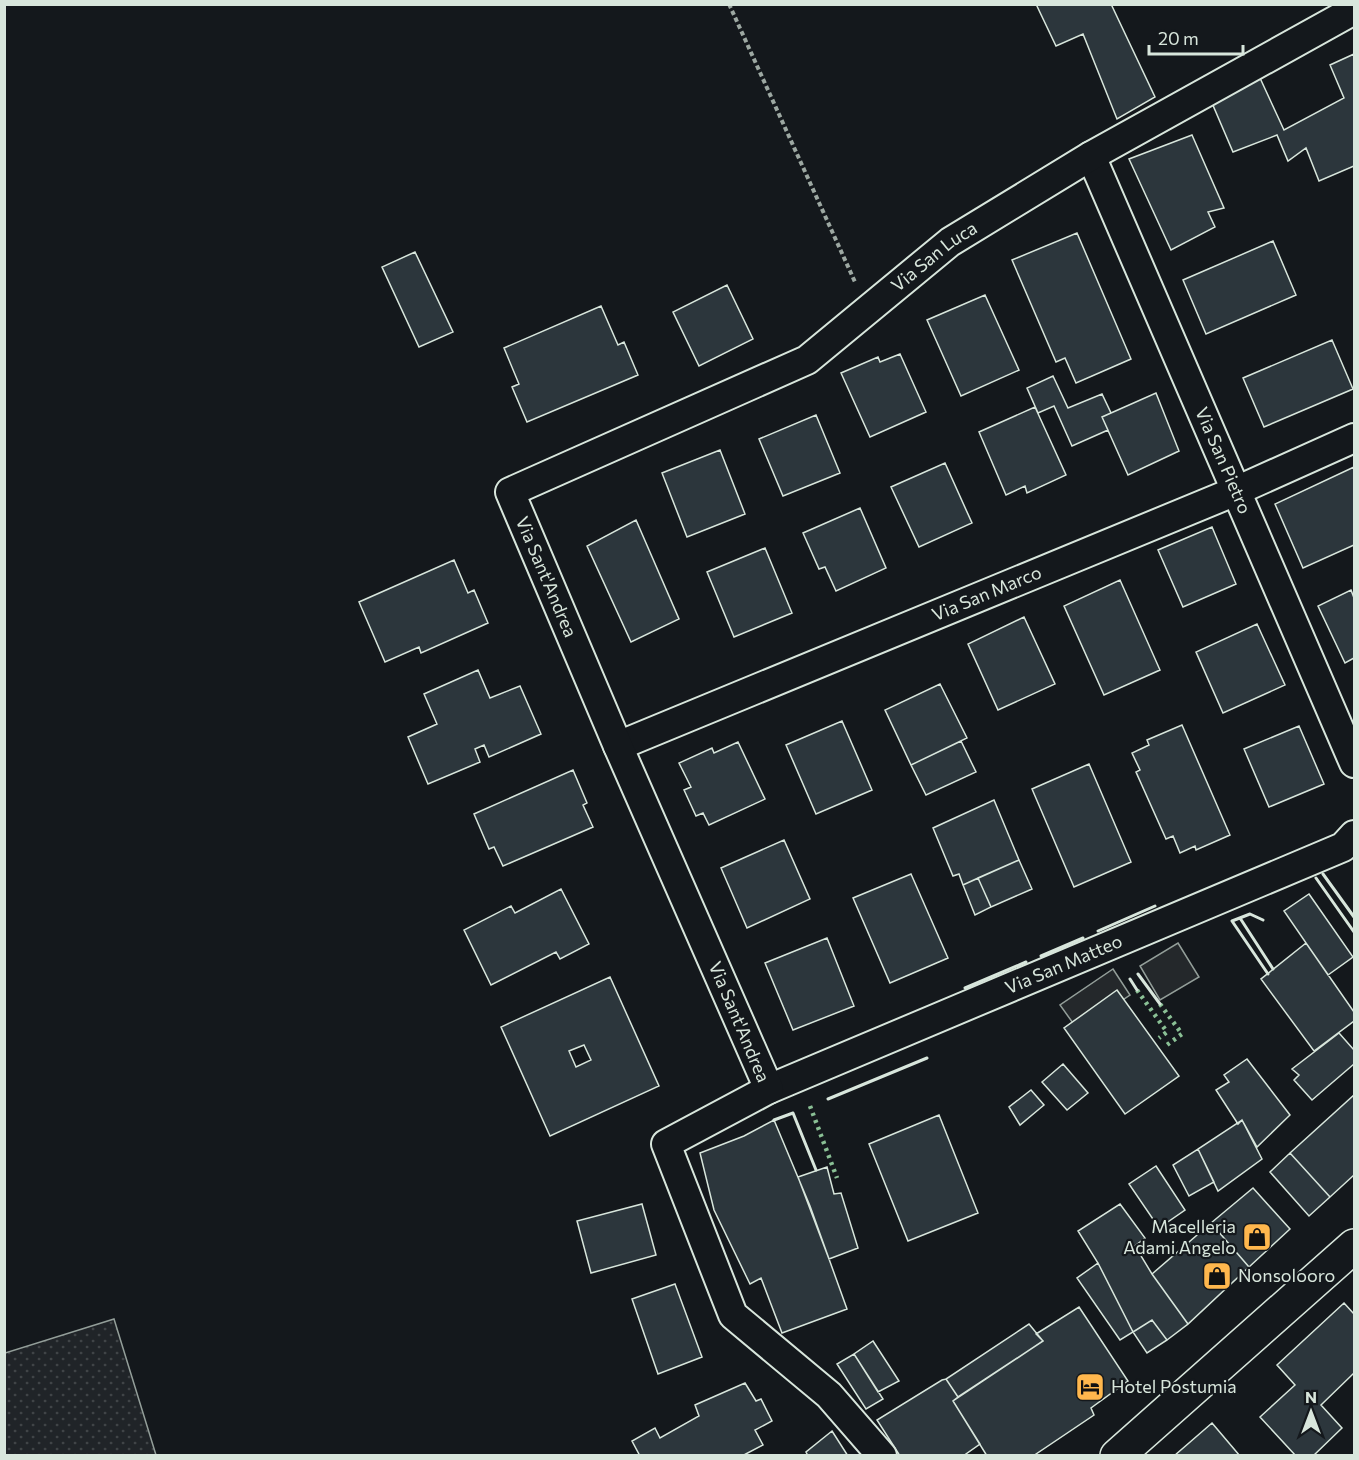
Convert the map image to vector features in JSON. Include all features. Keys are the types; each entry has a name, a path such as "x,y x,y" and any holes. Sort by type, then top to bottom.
{"main road":[{"path":"1117,1455 1354,1246"}],"street":[{"name":"Via San Luca","path":"510,492 807,360 950,242 1091,156 1354,10"},
{"name":"Via San Pietro","path":"1091,156 1354,763"},
{"name":"Via San Marco","path":"618,746 1236,491 1354,438"},
{"name":"Via Sant'Andrea","path":"510,492 618,746 769,1089 666,1144 733,1315 829,1395 882,1455"},
{"name":"Via San Matteo","path":"769,1089 1343,847 1354,835"}],"path":[{"path":"729,4 867,310"}],"shaded area":[{"path":"1178,943 1199,977 1160,1000 1140,966"},
{"path":"1113,969 1130,995 1078,1030 1060,1005"},
{"path":"114,1319 156,1455 5,1455 5,1353"}],"building":[{"path":"1036,4 1111,4 1155,97 1117,119 1083,34 1056,46"},
{"path":"1354,54 1354,166 1319,181 1306,148 1288,161 1277,135 1233,152 1212,103 1260,78 1284,130 1344,98 1330,65"},
{"path":"1192,135 1224,208 1208,212 1215,227 1171,250 1129,159"},
{"path":"1077,233 1131,359 1076,383 1065,358 1056,362 1012,260"},
{"path":"1273,241 1296,295 1206,334 1183,280"},
{"path":"415,252 453,332 419,347 382,267"},
{"path":"727,285 753,339 699,366 673,312"},
{"path":"985,295 1019,370 961,396 927,320"},
{"path":"601,306 618,345 624,342 638,375 527,422 512,387 519,384 504,348"},
{"path":"1332,340 1353,389 1264,427 1243,378"},
{"path":"900,354 926,412 870,437 841,373 878,357 880,362"},
{"path":"1053,376 1068,408 1102,394 1111,413 1102,417 1108,430 1072,446 1054,406 1038,413 1027,388"},
{"path":"1156,393 1179,451 1128,475 1102,417"},
{"path":"1035,407 1066,475 1027,493 1025,486 1006,495 979,432"},
{"path":"816,415 840,473 783,496 759,439"},
{"path":"720,450 745,514 687,537 662,473"},
{"path":"945,463 972,523 919,547 891,487"},
{"path":"1354,467 1354,545 1303,568 1275,504"},
{"path":"860,508 886,568 836,591 825,567 819,569 803,533"},
{"path":"636,520 679,619 631,642 587,546"},
{"path":"1212,527 1236,584 1183,607 1158,550"},
{"path":"765,548 792,613 734,637 707,572"},
{"path":"454,560 468,593 474,590 488,623 421,653 419,647 385,662 359,602"},
{"path":"1120,580 1160,670 1104,695 1064,606"},
{"path":"1351,590 1354,598 1354,658 1345,663 1318,606"},
{"path":"1024,617 1055,684 998,710 968,644"},
{"path":"1257,624 1285,685 1223,713 1196,652"},
{"path":"478,670 490,698 520,686 541,734 489,757 484,745 475,749 480,762 428,784 408,737 437,724 424,694"},
{"path":"940,684 967,738 911,765 885,710"},
{"path":"842,721 872,790 816,814 786,745"},
{"path":"1182,725 1230,835 1196,850 1195,846 1180,853 1173,836 1166,839 1136,772 1140,770 1132,753 1149,745 1147,740"},
{"path":"1299,726 1324,784 1269,807 1244,749"},
{"path":"961,741 976,772 926,795 911,765"},
{"path":"738,742 765,799 709,825 703,813 696,816 684,790 691,787 679,763 712,748 714,753"},
{"path":"1089,764 1131,862 1074,887 1032,789"},
{"path":"573,770 587,803 583,805 593,827 503,866 494,847 489,849 474,814"},
{"path":"994,800 1019,860 963,885 959,874 953,876 933,828"},
{"path":"784,840 810,899 747,928 721,868"},
{"path":"1019,860 1032,889 991,907 978,878"},
{"path":"911,874 948,958 890,983 853,898"},
{"path":"978,878 991,907 975,915 963,885"},
{"path":"561,889 589,944 560,959 556,952 491,985 464,930 511,906 515,913"},
{"path":"1309,894 1353,957 1328,975 1284,911"},
{"path":"827,938 854,1006 793,1030 765,963"},
{"path":"1306,943 1354,1012 1354,1021 1314,1051 1261,979"},
{"path":"610,977 659,1086 550,1136 501,1027","holes":["584,1045 591,1060 576,1067 569,1051"]},
{"path":"1117,990 1179,1076 1125,1114 1064,1028"},
{"path":"1339,1033 1354,1050 1354,1064 1312,1100 1294,1080 1299,1075 1292,1069"},
{"path":"1247,1059 1290,1115 1257,1147 1242,1120 1238,1124 1216,1090 1229,1082 1224,1075"},
{"path":"1063,1064 1088,1093 1067,1110 1042,1082"},
{"path":"1031,1090 1044,1105 1020,1125 1009,1107"},
{"path":"1354,1095 1354,1175 1330,1197 1290,1153"},
{"path":"939,1115 978,1213 908,1241 869,1144"},
{"path":"774,1120 810,1206 847,1309 782,1333 761,1278 750,1284 714,1210 700,1153 744,1136"},
{"path":"1242,1120 1262,1159 1218,1191 1198,1149"},
{"path":"1198,1149 1214,1182 1189,1196 1173,1165"},
{"path":"1290,1153 1330,1197 1309,1216 1270,1172"},
{"path":"1156,1166 1185,1210 1159,1228 1129,1184"},
{"path":"827,1167 834,1194 841,1193 858,1248 829,1259 798,1177"},
{"path":"1253,1188 1290,1229 1249,1267 1211,1223"},
{"path":"642,1204 656,1255 591,1273 577,1221"},
{"path":"1120,1204 1145,1238 1135,1246 1188,1324 1167,1340 1152,1320 1133,1332 1098,1263 1078,1231"},
{"path":"1211,1223 1249,1267 1188,1324 1152,1274"},
{"path":"1098,1263 1133,1332 1120,1340 1077,1278"},
{"path":"675,1284 702,1357 658,1374 632,1299"},
{"path":"1344,1303 1354,1314 1354,1373 1321,1405 1342,1428 1313,1456 1296,1456 1260,1417 1295,1385 1277,1365"},
{"path":"1079,1307 1128,1381 1091,1408 1094,1415 1033,1456 987,1456 953,1401 1043,1341 1036,1334"},
{"path":"1152,1320 1167,1340 1147,1353 1133,1332"},
{"path":"1029,1324 1043,1341 958,1397 946,1379"},
{"path":"873,1341 899,1381 878,1392 854,1354"},
{"path":"854,1354 883,1399 866,1409 837,1364"},
{"path":"946,1379 958,1397 953,1401 980,1444 963,1456 900,1456 877,1420"},
{"path":"745,1383 756,1401 761,1399 772,1421 755,1430 763,1445 742,1456 640,1456 632,1441 655,1428 660,1438 699,1416 695,1405"},
{"path":"1212,1423 1240,1456 1174,1456"},
{"path":"832,1431 848,1456 808,1456 806,1452"}],"hedge":[{"path":"1137,990 1167,1032 1159,1038"},
{"path":"1160,1004 1182,1034 1164,1047"},
{"path":"810,1106 837,1178"}],"wall":[{"path":"1323,874 1354,917"},
{"path":"1316,878 1354,932"},
{"path":"1098,931 1155,906"},
{"path":"1263,920 1250,914 1232,921 1268,974"},
{"path":"1240,918 1273,969"},
{"path":"1041,956 1083,938"},
{"path":"965,988 1026,962"},
{"path":"1138,974 1160,1004"},
{"path":"1130,979 1137,990"},
{"path":"828,1099 927,1058"},
{"path":"774,1120 793,1113 816,1170"}],"place":[{"name":"Macelleria Adami Angelo","path":"1257,1237"},
{"name":"Nonsolooro","path":"1217,1276"},
{"name":"Hotel Postumia","path":"1090,1387"}]}
